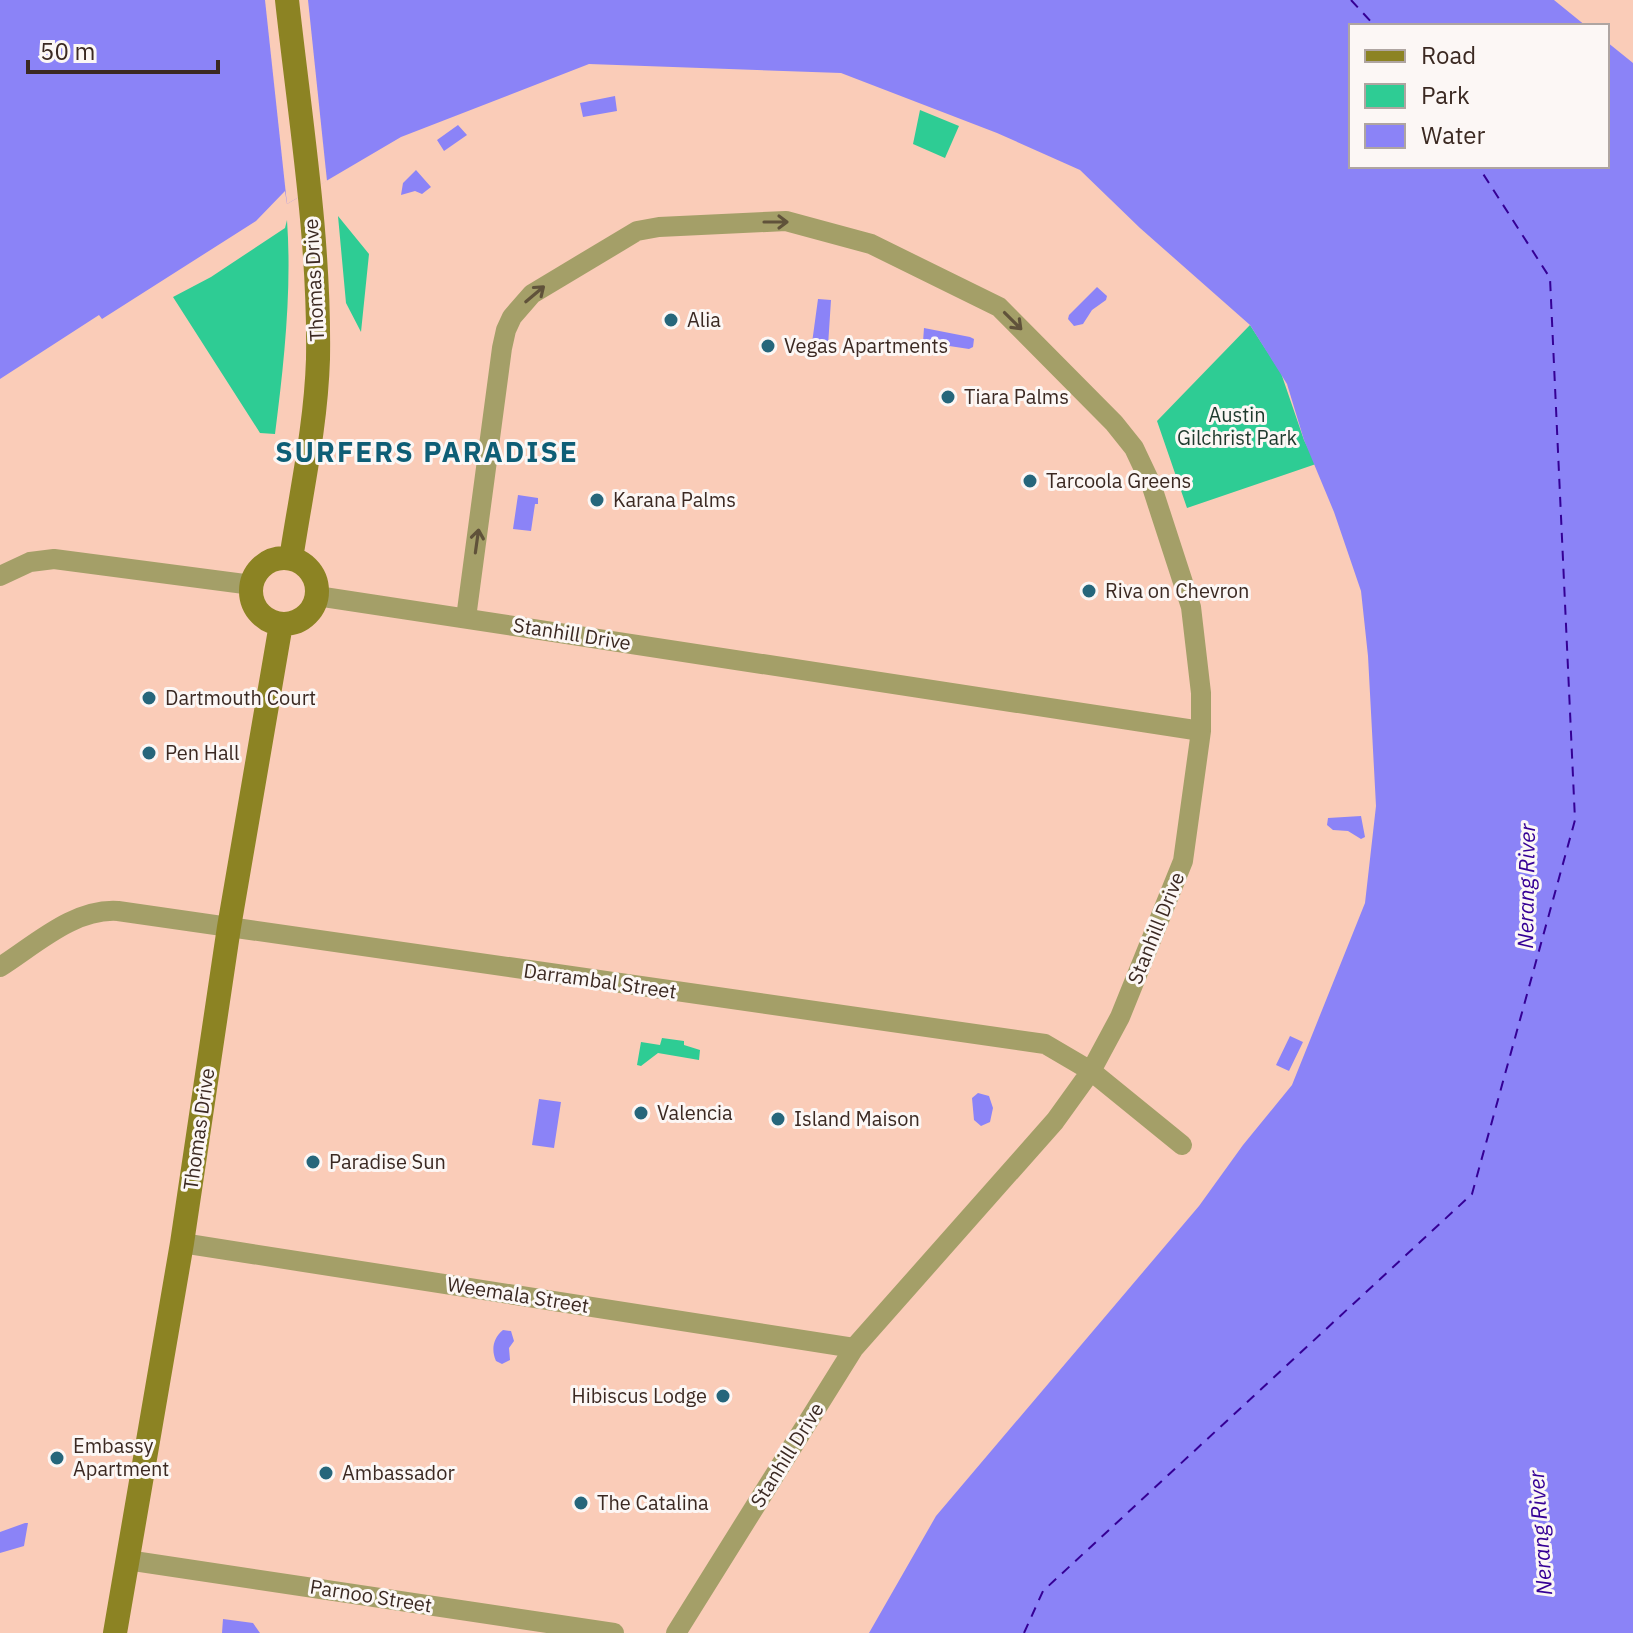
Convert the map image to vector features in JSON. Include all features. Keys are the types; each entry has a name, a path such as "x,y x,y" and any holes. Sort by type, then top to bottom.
{"main road":[{"name":"Thomas Drive","path":"287,0 318,306 318,363 309,448 291,559"},
{"path":"280,558 291,559 308,568 317,586 317,596 314,605 300,620 281,624 261,615 251,596 252,585 261,567 280,558"},
{"name":"Thomas Drive","path":"115,1633 182,1243 229,927 281,624"}],"street":[{"path":"466,618 502,348 512,317 532,294 637,231 659,227 786,221 871,244 999,307 1114,423 1134,448 1151,484 1191,607 1201,693 1201,731"},
{"path":"0,576 20,565 47,559 252,585"},
{"name":"Stanhill Drive","path":"317,596 1201,731 1183,861 1120,1017 1091,1071 1055,1121 854,1348 676,1633"},
{"name":"Darrambal Street","path":"0,967 73,921 100,911 128,912 1045,1044 1091,1071 1182,1145"},
{"name":"Weemala Street","path":"182,1243 854,1348"},
{"name":"Parnoo Street","path":"127,1560 614,1633"}],"green space":[{"path":"920,110 959,126 945,158 913,144"},
{"path":"338,216 369,254 361,332 346,303"},
{"path":"287,220 288,300 275,434 260,433 173,297 211,277 285,228"},
{"name":"Austin Gilchrist Park","path":"1250,325 1281,373 1304,440 1316,464 1187,508 1157,421"},
{"path":"662,1038 684,1041 684,1045 700,1050 699,1060 658,1053 641,1066 637,1065 641,1042 660,1045"}],"water":[{"name":"Nerang River","path":"0,0 1554,0 1584,24 1349,24 1349,168 1609,168 1609,44 1633,63 1633,1633 869,1633 936,1516 1199,1206 1292,1085 1365,903 1376,806 1368,656 1361,591 1334,512 1304,440 1287,384 1250,325 1140,228 1080,170 997,133 841,73 589,64 401,137 287,204 285,191 256,221 102,319 99,315 0,379"},
{"path":"615,96 617,111 583,117 580,103"},
{"path":"458,125 467,135 444,151 437,140"},
{"path":"416,170 431,187 422,194 415,191 401,195 403,183"},
{"path":"1097,287 1107,296 1106,300 1092,310 1083,324 1074,326 1068,319 1069,315"},
{"path":"818,299 831,300 828,346 812,343"},
{"path":"924,328 970,337 974,339 973,347 923,342"},
{"path":"518,495 538,498 531,531 513,529"},
{"path":"1361,816 1365,837 1361,839 1348,831 1333,830 1327,825 1328,818"},
{"path":"1290,1036 1303,1042 1289,1071 1276,1065"},
{"path":"978,1093 989,1096 993,1108 990,1122 981,1126 974,1120 972,1098"},
{"path":"539,1099 561,1102 554,1148 532,1145"},
{"path":"503,1330 511,1331 514,1341 509,1348 510,1360 502,1364 496,1361 493,1348"},
{"path":"28,1523 24,1546 0,1553 0,1532"},
{"path":"223,1619 253,1623 260,1633 222,1633"}],"pier":[{"path":"265,0 308,0 327,181 287,204"}],"ferry route":[{"path":"1351,0 1373,24"},
{"path":"1024,1633 1043,1591 1472,1194 1575,820 1550,278 1479,168"}],"place":[{"name":"Alia","path":"671,320"},
{"name":"Vegas Apartments","path":"768,346"},
{"name":"Tiara Palms","path":"948,397"},
{"name":"Tarcoola Greens","path":"1030,481"},
{"name":"Karana Palms","path":"597,500"},
{"name":"Riva on Chevron","path":"1089,591"},
{"name":"Dartmouth Court","path":"149,698"},
{"name":"Pen Hall","path":"149,753"},
{"name":"Valencia","path":"641,1113"},
{"name":"Island Maison","path":"778,1119"},
{"name":"Paradise Sun","path":"313,1162"},
{"name":"Hibiscus Lodge","path":"723,1396"},
{"name":"Embassy Apartment","path":"57,1458"},
{"name":"Ambassador","path":"326,1473"},
{"name":"The Catalina","path":"581,1503"}],"district":[{"name":"SURFERS PARADISE","path":"427,452"}]}
